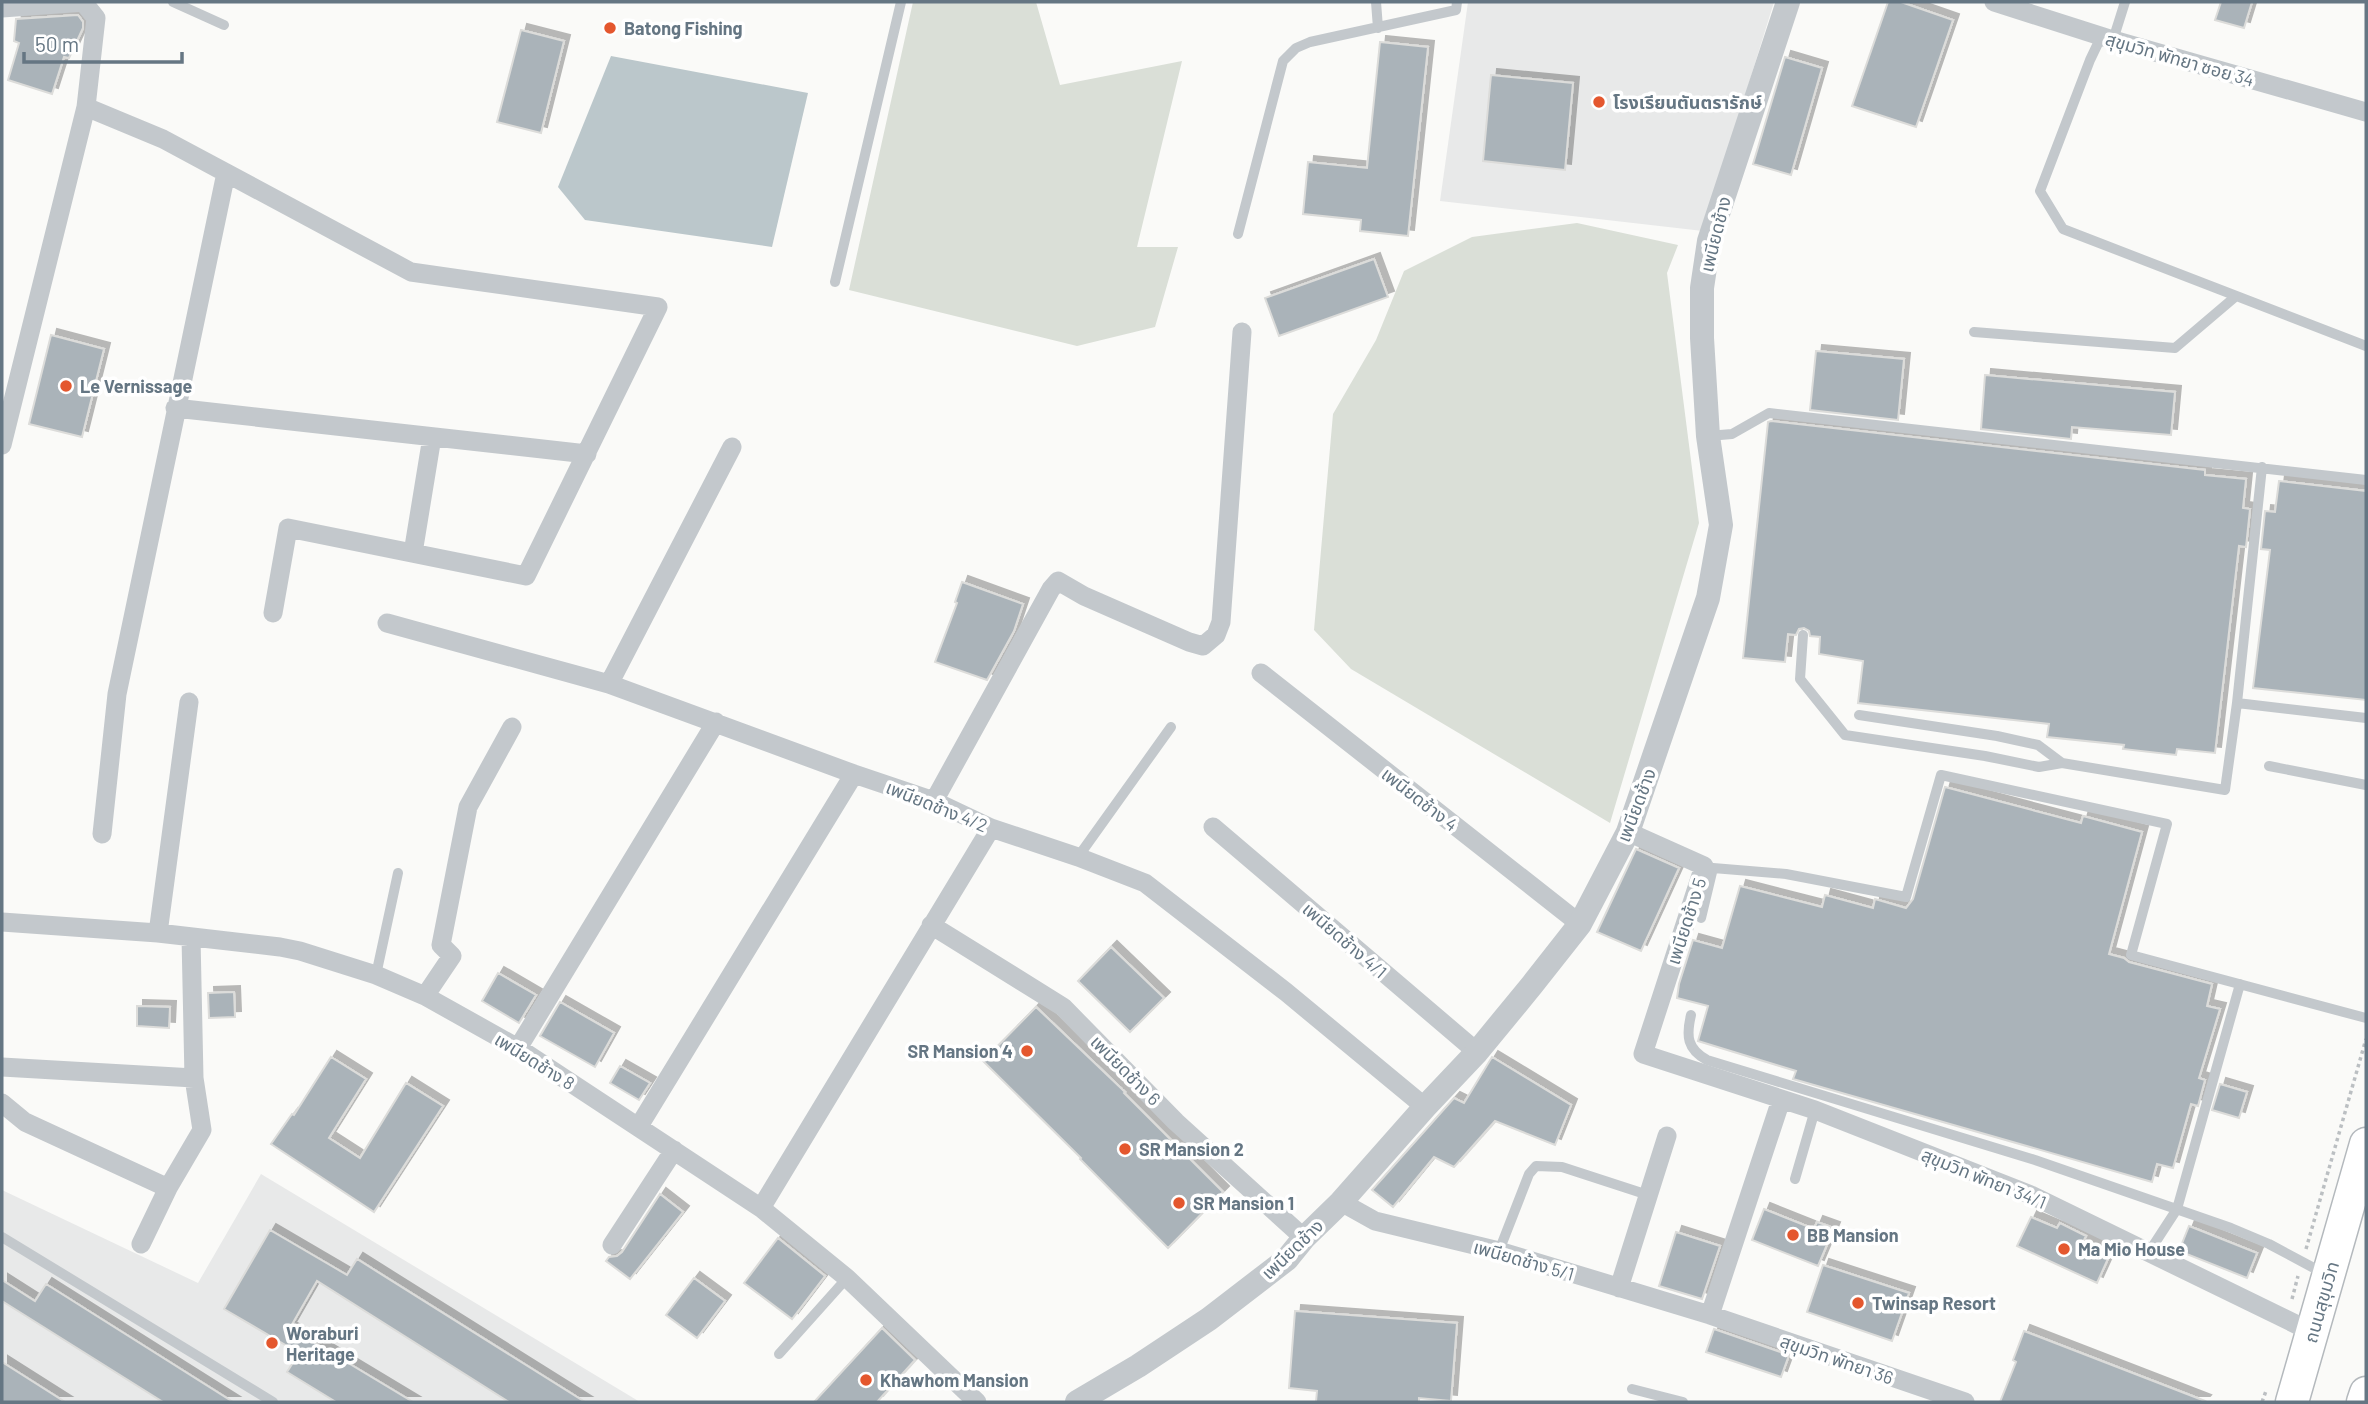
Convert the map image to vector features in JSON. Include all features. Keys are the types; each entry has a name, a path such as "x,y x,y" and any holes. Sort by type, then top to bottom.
{"highway":[{"name":"ถนนสุขุมวิท","path":"2304,1402 2366,1144"},
{"name":"ถนนสุขุมวิท","path":"2279,1396 2315,1269 2350,1202"},
{"path":"2363,1402 2366,1393"}],"street":[{"path":"2,8 84,2 96,18 86,107 2,445"},
{"name":"เพนียดช้าง","path":"1077,1402 1209,1319 1287,1259 1477,1052 1580,924 1628,832 1708,598 1721,525 1708,436 1702,288 1709,241 1788,2"},
{"name":"สุขุมวิท พัทยา ซอย 34","path":"1994,2 2107,39 2366,112"},
{"path":"86,107 163,139 411,272 658,307 526,576 288,528 273,613"},
{"path":"102,834 117,694 226,173"},
{"path":"934,800 1051,589 1058,581 1084,596 1189,642 1203,646 1216,635 1221,622 1241,332"},
{"path":"175,408 587,454"},
{"path":"413,553 432,437"},
{"path":"609,684 732,446"},
{"name":"เพนียดช้าง 4/2","path":"387,623 609,684 854,774 934,800 991,828 1079,857 1145,883 1286,992 1425,1107"},
{"name":"เพนียดช้าง 4","path":"1261,673 1580,924"},
{"path":"158,933 189,702"},
{"path":"518,1048 716,722"},
{"path":"425,996 452,956 440,944 468,807 512,727"},
{"path":"639,1126 854,774"},
{"name":"เพนียดช้าง 4/1","path":"1213,827 1477,1052"},
{"path":"761,1208 991,828"},
{"name":"เพนียดช้าง 5","path":"1628,832 1704,866 1643,1054"},
{"name":"เพนียดช้าง 8","path":"2,922 158,933 300,951 376,975 425,996 518,1048 761,1208 847,1278 977,1402"},
{"name":"เพนียดช้าง 6","path":"931,925 1063,1007 1176,1122 1304,1238"},
{"path":"141,1244 167,1188 202,1129 194,1078 191,937"},
{"name":"สุขุมวิท พัทยา 34/1","path":"1643,1054 1815,1110 2031,1195 2300,1325"},
{"path":"2,1067 194,1078"},
{"path":"1710,1315 1782,1100"},
{"path":"2,1103 24,1122 167,1188"},
{"path":"1619,1289 1667,1136"},
{"path":"612,1245 674,1150"},
{"name":"เพนียดช้าง 5/1","path":"1341,1202 1375,1221 1499,1251 1710,1315"},
{"name":"สุขุมวิท พัทยา 36","path":"1710,1315 1965,1402"}],"lane":[{"path":"173,2 224,25"},
{"path":"835,282 901,2"},
{"path":"1376,2 1378,28"},
{"path":"1238,234 1283,61 1296,48 1310,42 1456,10 1457,2"},
{"path":"2125,2 2107,39 2090,60 2040,191 2063,229 2366,346"},
{"path":"1975,332 2175,348 2235,297"},
{"path":"1708,436 1732,434 1769,413 2366,480"},
{"path":"1803,635 1800,679 1845,735 2039,766 2062,763 2225,790 2262,467"},
{"path":"2236,703 2366,718"},
{"path":"1859,715 2038,745 2062,763"},
{"path":"1079,857 1171,727"},
{"path":"2269,766 2366,785"},
{"path":"1701,918 1713,868 1786,874 1906,897 1941,775 2167,824 2131,955 2366,1018"},
{"path":"376,975 398,873"},
{"path":"2149,1252 2177,1209 2240,984"},
{"path":"1691,1015 1688,1040 1693,1050 1707,1060 2035,1160 2269,1244 2315,1269"},
{"path":"1795,1179 1815,1110"},
{"path":"1499,1251 1528,1174 1536,1166 1562,1167 1648,1195"},
{"path":"2,1237 273,1402"},
{"path":"779,1354 847,1278"},
{"path":"1632,1389 1683,1402"}],"path":[{"path":"2300,1325 2366,1039"},
{"path":"2262,1402 2279,1396"}],"shaded area":[{"path":"913,2 1036,2 1060,85 1182,61 1137,247 1178,247 1155,327 1077,346 849,290"},
{"name":"โรงเรียนตันตรารักษ์","path":"1468,2 1774,2 1703,231 1440,201"},
{"path":"611,56 808,93 772,247 585,220 558,187"},
{"path":"1577,223 1678,245 1667,273 1699,523 1610,823 1351,669 1314,630 1333,414 1376,340 1404,271 1472,237"},
{"name":"Woraburi Heritage","path":"261,1174 640,1402 2,1402 2,1190 198,1283"}],"building":[{"path":"1888,2 1901,2 1953,20 1916,127 1852,106"},
{"path":"2221,2 2252,2 2244,28 2215,20"},
{"path":"78,15 83,22 83,28 69,58 64,57 52,94 8,80 19,43 14,41 16,19"},
{"path":"521,30 564,41 541,133 497,122"},
{"path":"1380,42 1428,47 1408,236 1360,231 1361,220 1303,214 1308,162 1367,168"},
{"path":"1785,57 1822,68 1791,175 1753,164"},
{"path":"1491,75 1573,83 1565,170 1483,161"},
{"path":"1374,259 1388,297 1279,336 1265,298"},
{"name":"Le Vernissage","path":"51,335 104,349 82,437 29,424"},
{"path":"1816,351 1904,359 1898,420 1810,410"},
{"path":"1985,375 2175,392 2171,435 2072,427 2071,439 1981,429"},
{"path":"1768,422 2205,470 2205,475 2246,479 2243,508 2250,509 2246,547 2239,546 2215,753 2177,749 2176,755 2123,749 2124,745 2047,737 2049,724 1858,703 1863,661 1819,654 1820,637 1810,636 1809,631 1804,628 1799,629 1796,635 1788,634 1785,662 1743,658"},
{"path":"2279,481 2366,491 2366,700 2253,688 2270,550 2261,549 2265,511 2275,512"},
{"path":"962,582 1023,604 1014,631 987,680 935,662"},
{"path":"1945,787 2081,823 2083,816 2142,832 2109,954 2212,984 2207,1006 2220,1009 2199,1078 2205,1080 2198,1106 2191,1104 2173,1168 2157,1164 2152,1182 1793,1079 1796,1071 1698,1041 1708,1006 1677,998 1679,984 1693,940 1722,948 1740,886 1822,907 1825,895 1873,908 1875,899 1906,908 1913,899"},
{"path":"1636,849 1679,868 1641,951 1597,932"},
{"path":"1111,947 1164,998 1130,1032 1078,981"},
{"path":"498,973 536,995 519,1023 482,1001"},
{"path":"234,992 235,1017 209,1018 208,993"},
{"path":"560,1002 614,1033 595,1067 540,1036"},
{"path":"137,1006 170,1007 169,1028 137,1026"},
{"path":"1036,1007 1125,1092 1223,1192 1168,1248 983,1061"},
{"path":"331,1057 366,1079 329,1138 360,1158 406,1083 443,1106 374,1212 271,1144 292,1114 294,1115"},
{"path":"1492,1057 1571,1105 1555,1145 1495,1121 1454,1167 1434,1157 1393,1207 1372,1190 1454,1098 1464,1103"},
{"path":"620,1066 650,1083 639,1100 610,1083"},
{"path":"2220,1084 2247,1092 2239,1118 2212,1110"},
{"path":"660,1194 683,1212 630,1279 606,1261 622,1252"},
{"name":"BB Mansion","path":"1764,1209 1814,1229 1817,1222 1834,1228 1818,1266 1752,1240"},
{"name":"Ma Mio House","path":"2031,1217 2057,1228 2060,1223 2086,1236 2084,1240 2111,1252 2097,1283 2017,1246"},
{"path":"2189,1226 2257,1253 2247,1278 2179,1251"},
{"path":"270,1230 347,1275 357,1259 585,1402 509,1402 317,1281 290,1328 413,1402 336,1402 287,1372 299,1353 224,1309"},
{"path":"1676,1232 1720,1246 1702,1299 1659,1286"},
{"path":"778,1238 825,1276 792,1319 744,1283"},
{"name":"Twinsap Resort","path":"1823,1265 1909,1293 1892,1341 1807,1312"},
{"path":"694,1278 725,1301 697,1338 666,1315"},
{"path":"2,1280 35,1301 46,1284 233,1402 163,1402 2,1301"},
{"path":"1295,1311 1457,1323 1451,1401 1419,1398 1419,1402 1316,1402 1317,1391 1289,1388"},
{"name":"Khawhom Mansion","path":"882,1328 915,1360 877,1402 814,1402"},
{"path":"1714,1329 1789,1355 1781,1377 1706,1352"},
{"path":"2024,1331 2205,1401 2000,1402 2016,1362 2013,1360"},
{"path":"2,1362 65,1402 2,1402"}],"place":[{"name":"Batong Fishing","path":"610,28"},
{"name":"โรงเรียนตันตรารักษ์","path":"1599,102"},
{"name":"Le Vernissage","path":"66,386"},
{"name":"SR Mansion 4","path":"1027,1051"},
{"name":"SR Mansion 2","path":"1125,1149"},
{"name":"SR Mansion 1","path":"1179,1203"},
{"name":"BB Mansion","path":"1793,1235"},
{"name":"Ma Mio House","path":"2064,1249"},
{"name":"Twinsap Resort","path":"1858,1303"},
{"name":"Woraburi Heritage","path":"272,1343"},
{"name":"Khawhom Mansion","path":"866,1380"}]}
